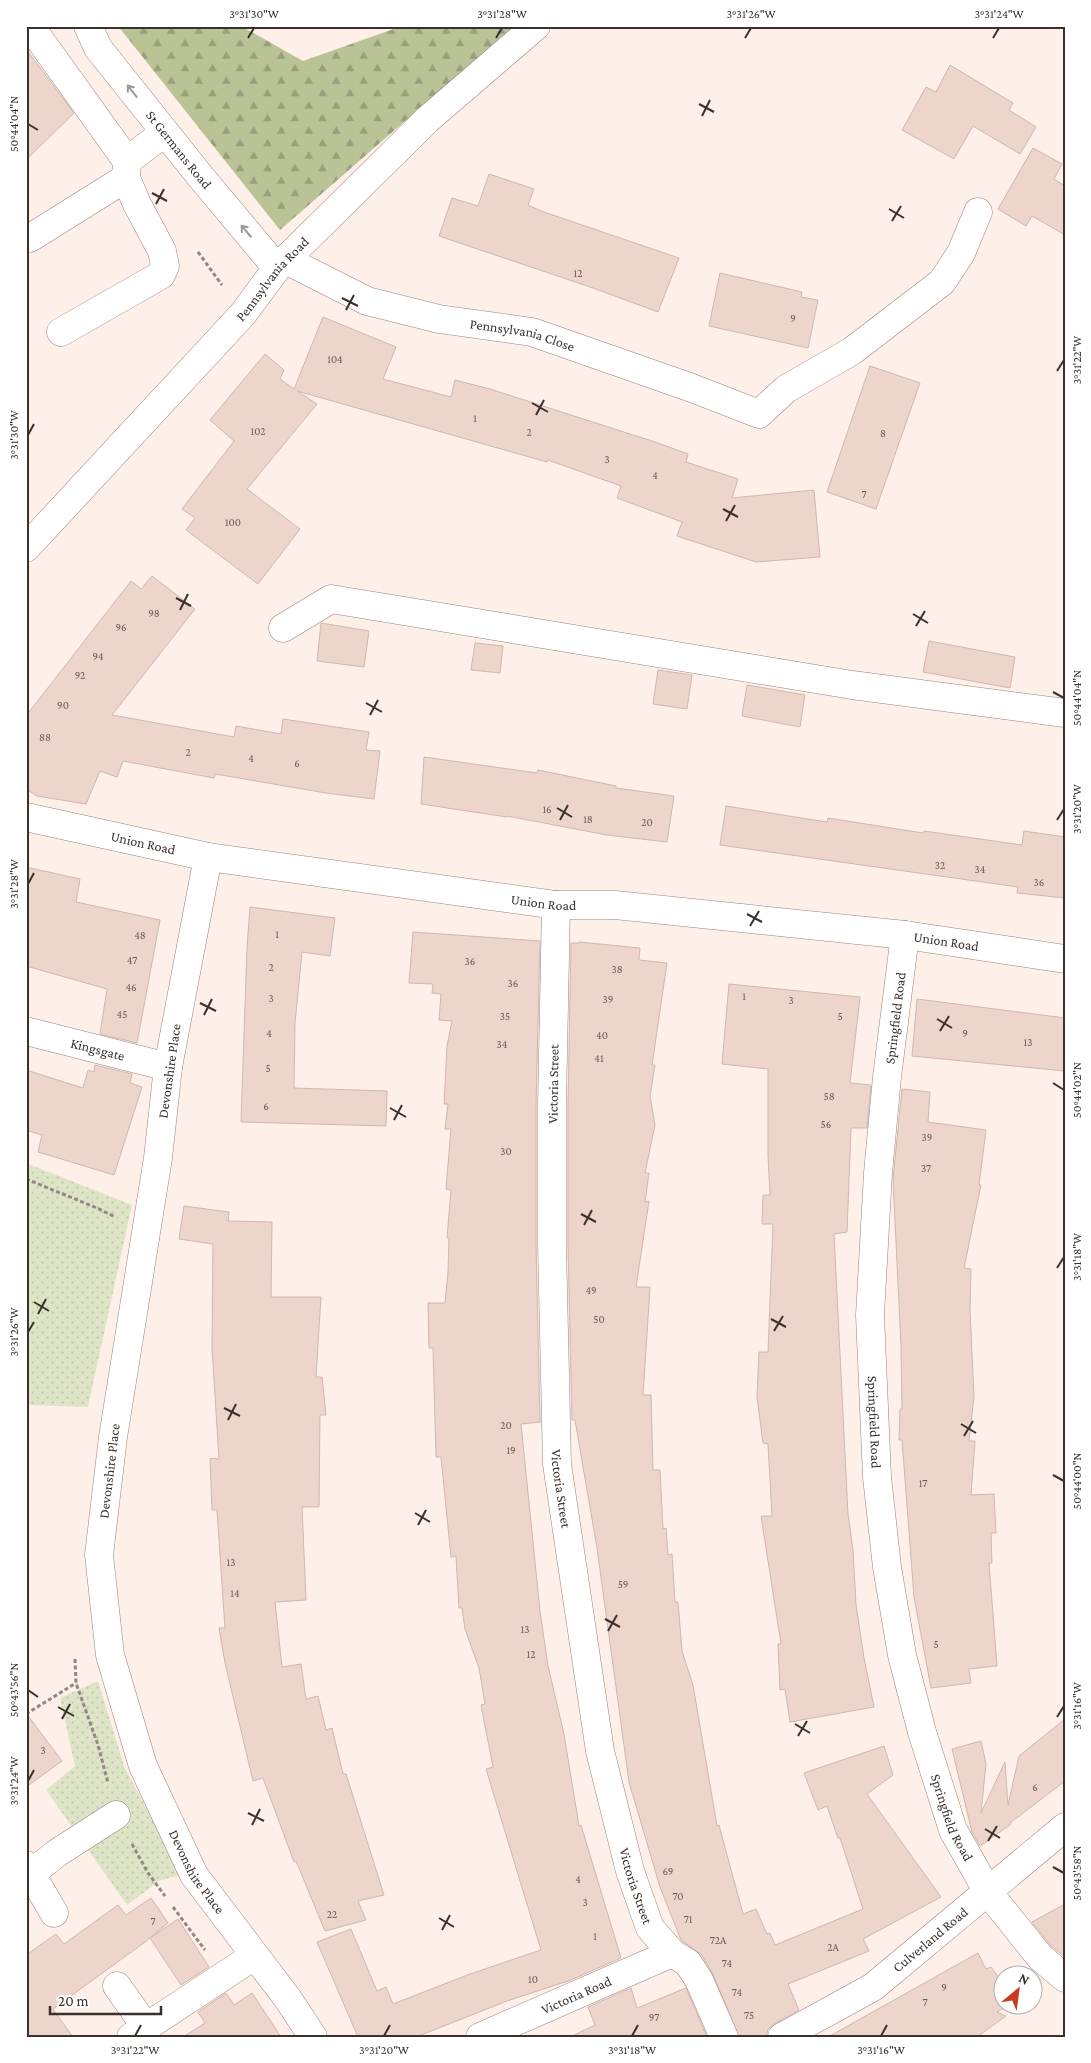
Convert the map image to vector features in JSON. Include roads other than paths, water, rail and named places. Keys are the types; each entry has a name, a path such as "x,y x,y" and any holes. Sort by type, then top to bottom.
{"street":[{"path":"30,26 127,169 137,204 162,251 165,266 161,275 61,332"},
{"name":"St Germans Road","path":"88,26 98,48 164,133 282,264"},
{"name":"Pennsylvania Road","path":"26,548 243,314 282,264 428,119 536,26"},
{"path":"30,238 127,169 164,133"},
{"name":"Pennsylvania Close","path":"282,264 367,301 439,320 532,332 692,388 759,414 786,389 852,351 942,282 961,253 978,212"},
{"path":"282,628 331,599 852,685 1065,713"},
{"name":"Union Road","path":"26,817 208,857 556,905 615,905 905,935 1065,959"},
{"name":"Devonshire Place","path":"208,857 168,1067 158,1158 113,1437 99,1555 110,1655 143,1766 194,1875 288,1999 313,2037"},
{"name":"Victoria Street","path":"556,905 552,1105 552,1245 557,1464 600,1751 630,1871 650,1928 672,1954 688,1964 699,1980 724,2037"},
{"name":"Springfield Road","path":"905,935 887,1077 878,1173 870,1316 876,1477 886,1567 902,1655 922,1732 953,1830 988,1892 1040,1957 1065,1978"},
{"name":"Kingsgate","path":"26,1031 168,1067"},
{"path":"36,1889 57,1853 116,1815"},
{"name":"Culverland Road","path":"782,2037 873,1987 1065,1826"},
{"name":"Victoria Road","path":"480,2037 672,1954"},
{"path":"117,1986 138,2032 254,1956"}]}
